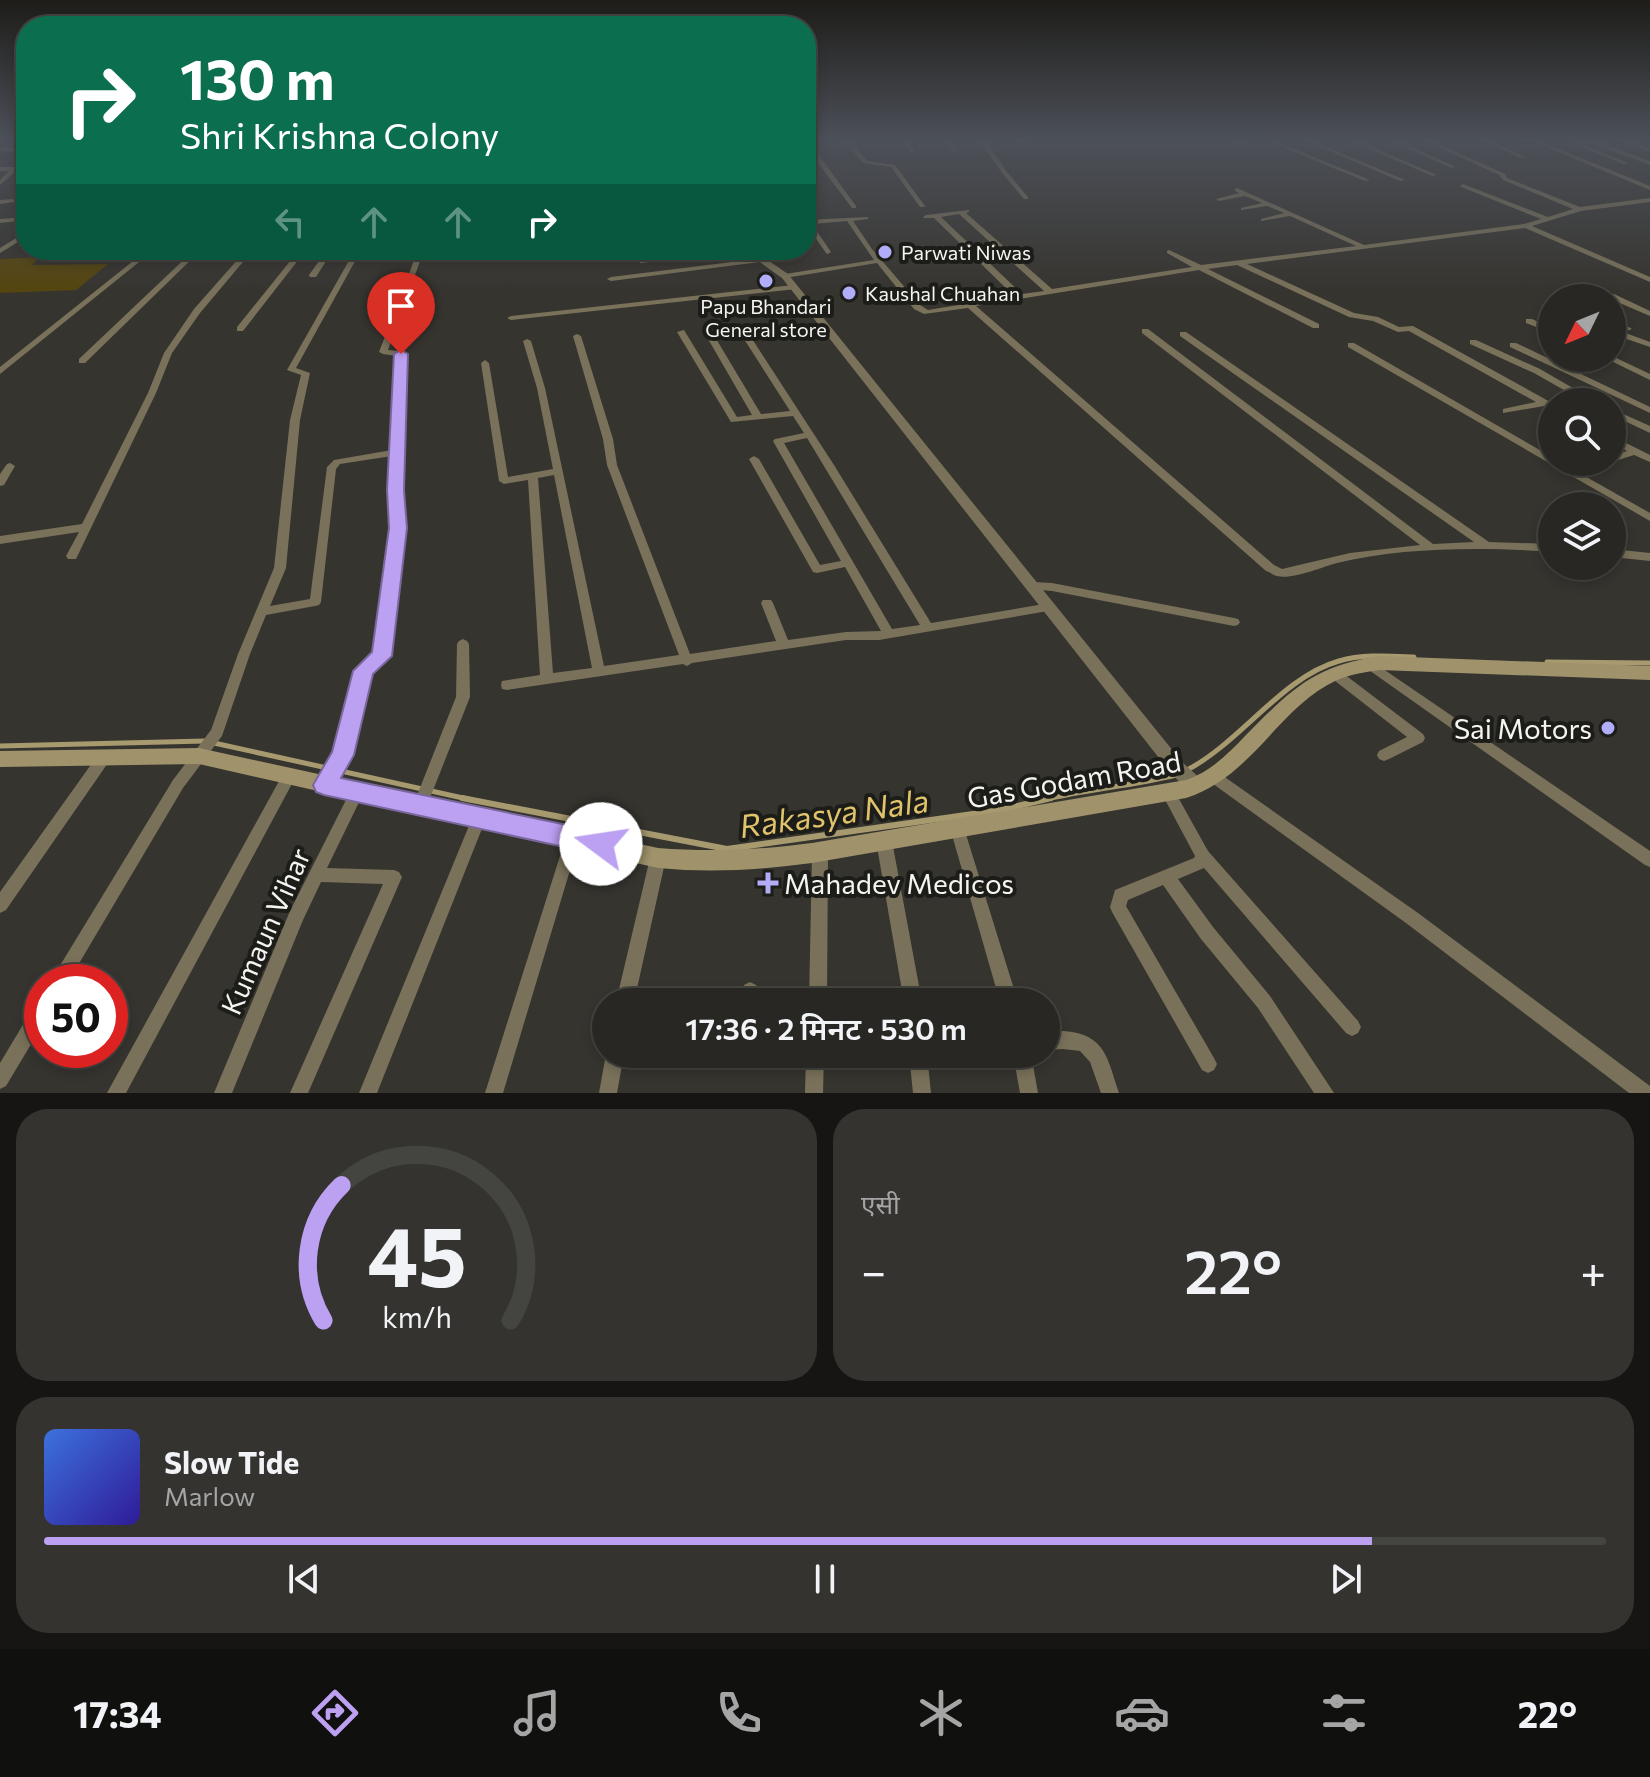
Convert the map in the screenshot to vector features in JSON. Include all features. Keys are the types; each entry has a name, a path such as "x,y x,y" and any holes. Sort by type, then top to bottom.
{"main road":[{"name":"Gas Godam Road","path":"0,759 105,756 207,745 289,776 331,774 357,792 424,794 480,816 658,858 695,863 820,854 957,828 1169,794 1280,714 1320,680 1370,665 1649,674"}],"street":[{"path":"841,190 854,207"},
{"path":"910,190 922,206"},
{"path":"1019,190 1026,198"},
{"path":"1237,190 1362,246"},
{"path":"1473,190 1547,219"},
{"path":"1533,190 1580,209"},
{"path":"1219,199 1246,194"},
{"path":"0,202 12,201"},
{"path":"849,219 879,261 921,310 927,312 1197,268 1525,226 1580,209 1648,201"},
{"path":"1243,209 1268,204"},
{"path":"926,217 971,211"},
{"path":"961,212 1049,291"},
{"path":"1263,220 1291,214"},
{"path":"936,216 1019,296"},
{"path":"816,221 866,218"},
{"path":"0,221 15,220"},
{"path":"1525,226 1650,280"},
{"path":"816,235 828,252"},
{"path":"1169,252 1316,326"},
{"path":"0,371 139,260"},
{"path":"82,361 188,260"},
{"path":"72,556 152,393 168,353 197,311 241,260"},
{"path":"240,329 295,260"},
{"path":"313,275 323,260"},
{"path":"69,964 163,807 207,745 265,611 285,547 295,420 306,373 291,370 352,260"},
{"path":"331,774 364,671 381,656 398,528 396,452 401,354 383,352 417,260"},
{"path":"641,261 649,260"},
{"path":"611,279 765,260 789,281 1050,607 1193,776 1412,918 1644,1093"},
{"path":"511,318 789,281 879,261"},
{"path":"1239,263 1352,315 1375,319 1398,330 1410,328 1538,399"},
{"path":"1626,303 1650,314"},
{"path":"970,305 1270,568 1281,573 1357,555 1430,547 1538,547"},
{"path":"1529,321 1538,325"},
{"path":"739,325 829,465 927,627"},
{"path":"1145,331 1430,547"},
{"path":"681,332 734,420 794,413"},
{"path":"708,332 758,417"},
{"path":"1183,334 1486,545"},
{"path":"1626,335 1650,345"},
{"path":"577,336 608,439 612,465 687,661"},
{"path":"527,341 541,388 599,672"},
{"path":"1473,342 1567,388"},
{"path":"1351,345 1650,518"},
{"path":"1513,345 1650,410"},
{"path":"485,363 504,481 558,471"},
{"path":"1626,366 1650,377"},
{"path":"1506,411 1538,407"},
{"path":"1626,418 1650,430"},
{"path":"807,435 778,441 889,634"},
{"path":"1626,446 1650,459"},
{"path":"1626,454 1636,451"},
{"path":"265,611 315,602 331,469 337,462 396,452"},
{"path":"754,459 817,569 848,563"},
{"path":"0,483 10,466"},
{"path":"533,476 547,680"},
{"path":"0,540 86,527"},
{"path":"1626,554 1650,557"},
{"path":"1034,586 1234,622"},
{"path":"767,603 784,645"},
{"path":"507,685 846,636 889,634 1050,607"},
{"path":"424,794 463,697 463,644"},
{"path":"1370,665 1650,860"},
{"path":"1335,674 1418,738 1384,755"},
{"path":"0,905 105,756"},
{"path":"116,1093 289,776"},
{"name":"Kumaun Vihar","path":"223,1093 296,916 357,792"},
{"path":"1169,794 1203,856 1352,1027"},
{"path":"368,1093 480,816"},
{"path":"957,828 1005,988"},
{"path":"494,1093 573,837"},
{"path":"884,841 910,988"},
{"path":"818,988 820,854"},
{"path":"1203,856 1199,863 1121,895 1118,907 1208,1064"},
{"path":"628,988 658,858"},
{"path":"299,1093 394,877 317,875"},
{"path":"1166,876 1207,933 1264,1002 1325,1093"},
{"path":"1060,1040 1076,1038 1089,1044 1097,1056 1110,1093"},
{"path":"0,1080 24,1039"},
{"path":"608,1093 612,1068"},
{"path":"814,1093 815,1068"},
{"path":"919,1068 922,1093"},
{"path":"1025,1068 1029,1093"}],"shaded area":[{"path":"0,259 37,260 32,265 108,264 76,290 0,293"}],"waterway":[{"path":"1187,770 1207,758 1280,695 1318,669 1357,657 1414,657"},
{"path":"1547,662 1650,663"},
{"name":"Rakasya Nala","path":"0,746 205,741"},
{"name":"Rakasya Nala","path":"214,743 469,799"},
{"name":"Rakasya Nala","path":"1043,800 1176,775"},
{"name":"Rakasya Nala","path":"462,798 469,799"},
{"name":"Rakasya Nala","path":"469,799 727,849 1001,810 1051,798"}],"place":[{"name":"Parwati Niwas","path":"885,252"},
{"name":"Papu Bhandari General store","path":"766,281"},
{"name":"Kaushal Chuahan","path":"849,293"},
{"name":"Sai Motors","path":"1608,728"},
{"name":"Mahadev Medicos","path":"768,883"}],"route":[{"path":"401,354 395,490 398,528 381,656 364,671 343,755 324,785 421,803 601,844"}]}
